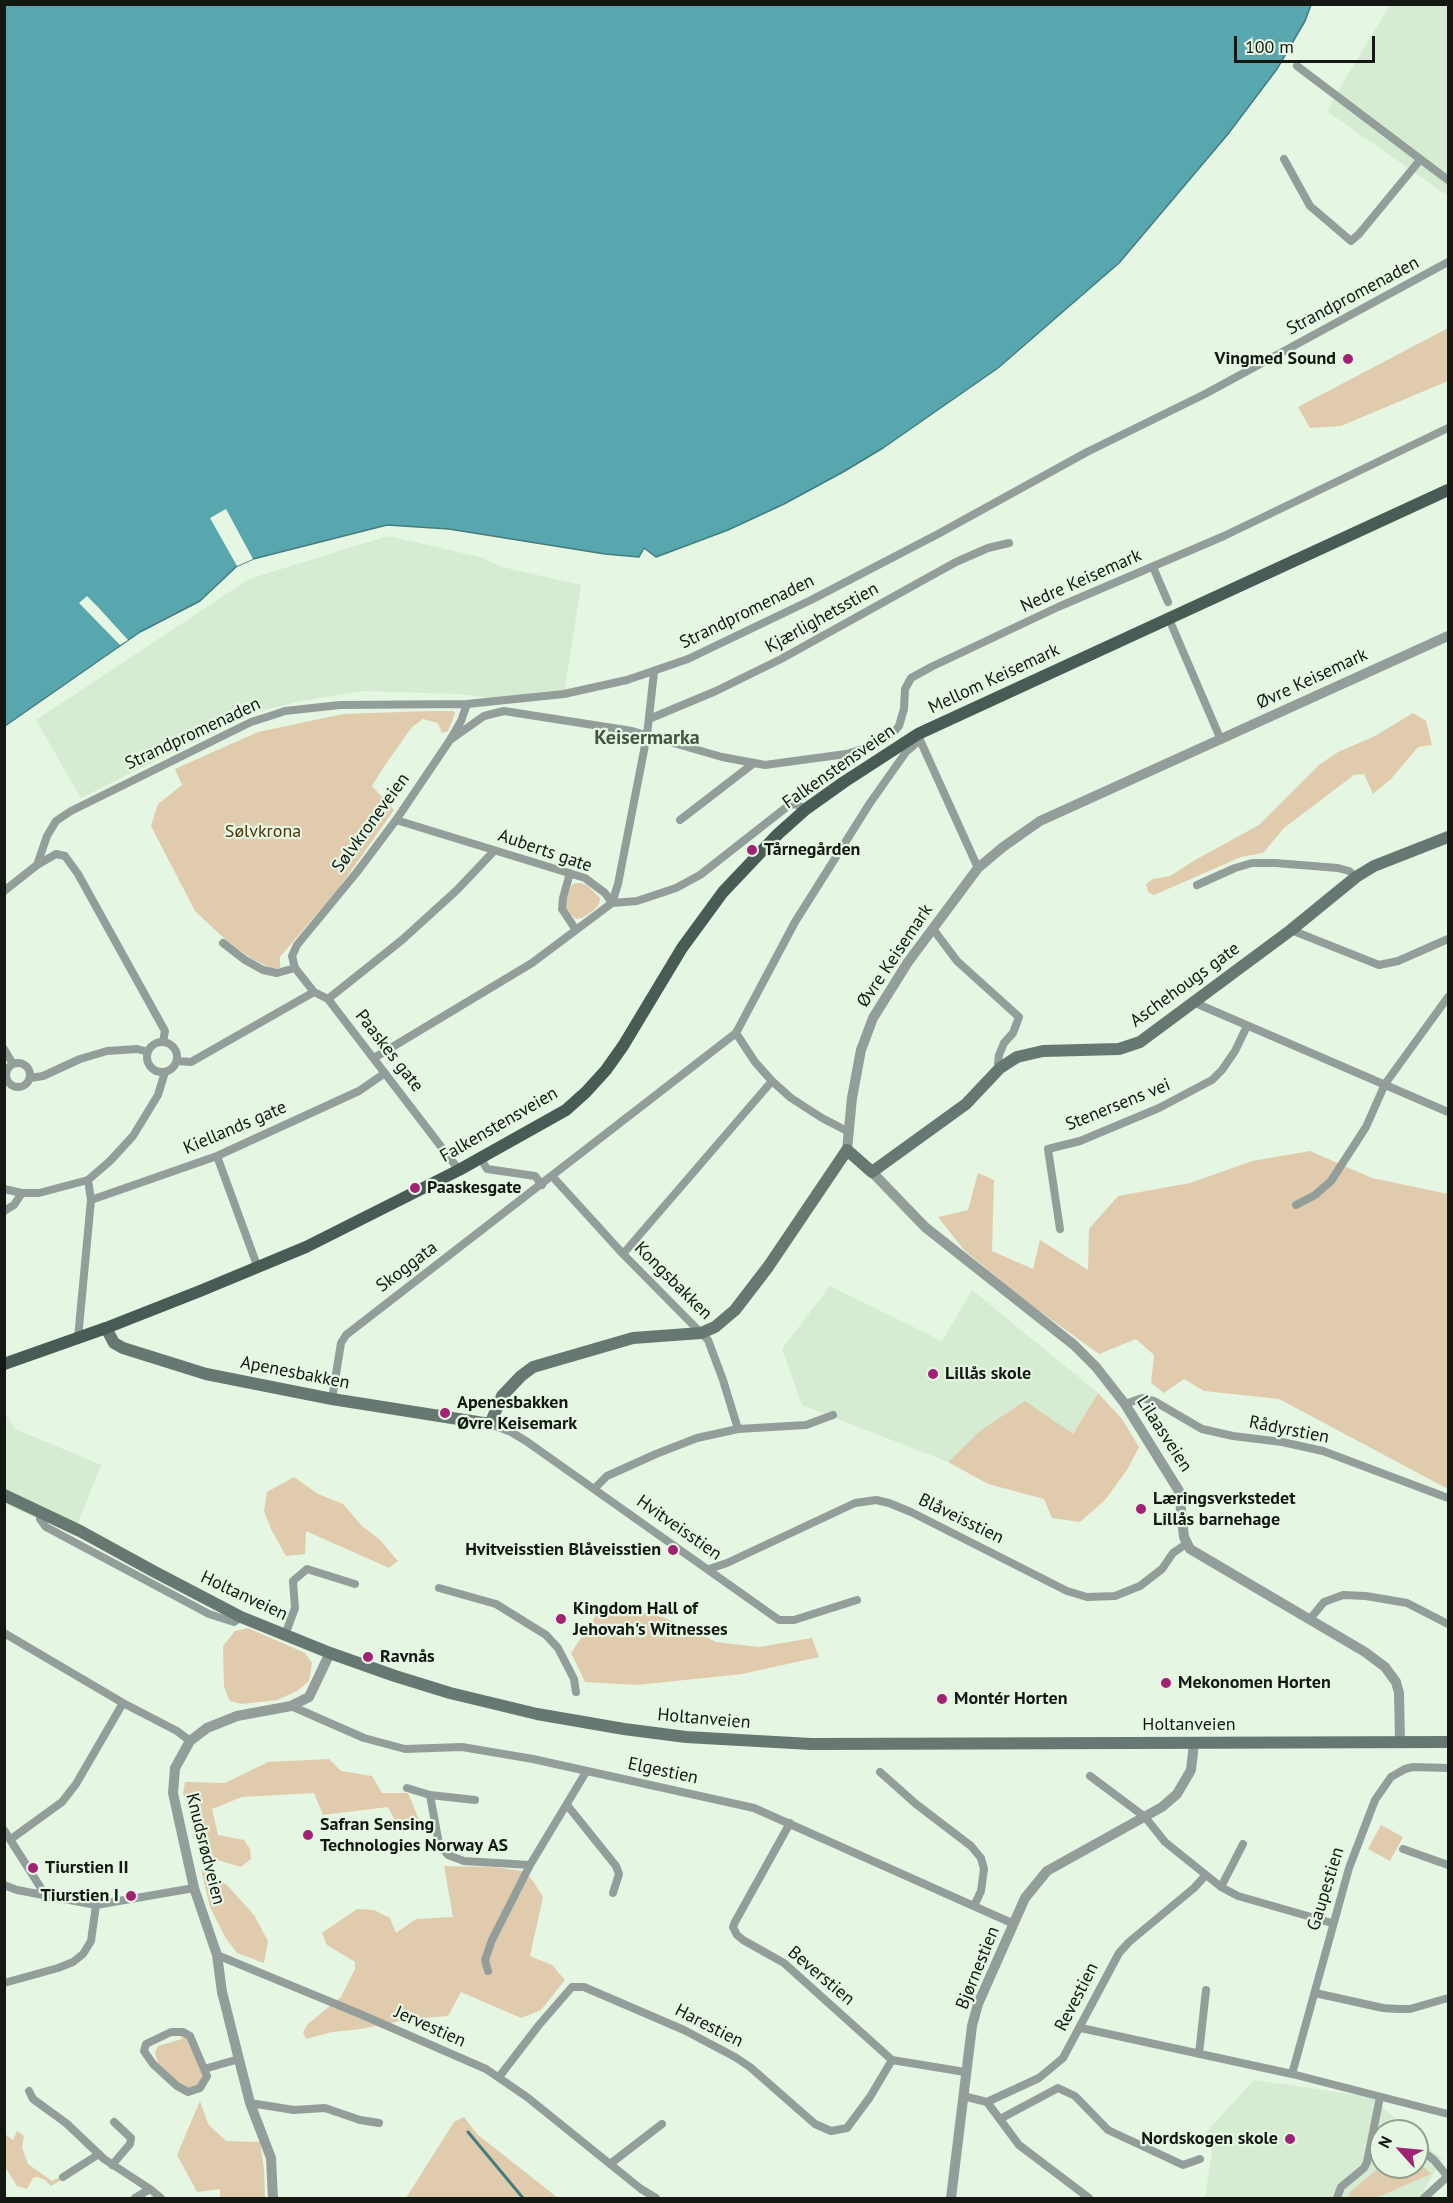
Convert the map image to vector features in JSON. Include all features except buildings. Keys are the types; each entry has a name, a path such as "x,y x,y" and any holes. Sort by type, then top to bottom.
{"main road":[{"name":"Mellom Keisemark","path":"919,737 1449,490"},
{"name":"Falkenstensveien","path":"4,1364 106,1328 306,1247 481,1159 566,1110 586,1092 623,1046 682,948 716,901 750,862 806,809 844,782 919,737"},
{"name":"Aschehougs gate","path":"872,1172 966,1104 1000,1068 1017,1057 1043,1051 1119,1049 1132,1045 1151,1034 1291,930 1356,877 1374,866 1449,837"},
{"name":"Lilaasveien","path":"848,1150 872,1172"},
{"path":"490,1424 502,1396 533,1367 633,1338 702,1333 715,1327 741,1303 779,1252 848,1150"},
{"name":"Apenesbakken","path":"106,1328 114,1343 123,1348 206,1374 332,1399 490,1424"},
{"name":"Holtanveien","path":"4,1495 43,1512 241,1617 330,1653 395,1676 489,1703 624,1729 686,1737 811,1744 1449,1742"}],"street":[{"path":"1297,66 1449,180"},
{"path":"1284,159 1315,211 1351,241 1420,160"},
{"name":"Strandpromenaden","path":"37,865 47,836 56,821 64,816 251,722 285,711 340,705 466,704 564,694 607,686 688,659 811,600 948,529 1088,452 1205,394 1449,262"},
{"name":"Nedre Keisemark","path":"450,740 484,716 504,711 647,735 722,757 765,765 846,754 873,746 893,734 899,726 904,709 905,689 911,678 1058,607 1153,567 1449,428"},
{"name":"Kjærlighetsstien","path":"649,719 716,692 781,659 956,562 988,548 1008,543"},
{"path":"1153,567 1168,602"},
{"path":"1169,619 1221,741"},
{"name":"Øvre Keisemark","path":"848,1150 857,1068 866,1036 892,987 978,868 1040,821 1449,636"},
{"path":"612,903 628,838 647,735 654,672"},
{"name":"Sølvkroneveien","path":"292,956 297,945 396,820 450,740 461,721 466,704"},
{"path":"919,737 978,868"},
{"name":"Mellom Keisemark","path":"736,1033 795,922 870,803 919,737"},
{"path":"680,819 754,763"},
{"path":"374,1058 532,963 612,903 637,901 676,888 700,875 788,806 795,804 806,809"},
{"name":"Auberts gate","path":"396,820 570,873 598,887 612,903"},
{"path":"328,999 410,933 457,890 494,851"},
{"path":"4,891 37,865 57,854 65,856 78,874 165,1031 163,1042"},
{"path":"1197,885 1252,863 1338,868 1349,871 1356,877"},
{"path":"570,873 562,909 576,930"},
{"path":"933,929 957,961 1019,1017 999,1055 1000,1068"},
{"path":"1291,930 1379,964 1398,961 1449,939"},
{"path":"223,944 244,960 263,970 277,973 295,968"},
{"name":"Paaskes gate","path":"292,956 295,968 314,992 328,999 459,1170"},
{"path":"177,1061 191,1062 314,992"},
{"path":"1296,1205 1315,1195 1331,1181 1366,1127 1385,1084 1449,996"},
{"path":"1193,1002 1449,1112"},
{"name":"Stenersens vei","path":"1060,1229 1048,1149 1080,1141 1159,1108 1212,1080 1235,1051 1246,1026"},
{"path":"736,1033 754,1062 791,1098 849,1132"},
{"name":"Skoggata","path":"332,1399 341,1343 346,1335 736,1033"},
{"path":"163,1042 175,1048 177,1061 172,1069 165,1072 156,1071 150,1065 148,1052 154,1045 163,1042"},
{"path":"4,1049 13,1064"},
{"path":"30,1078 43,1076 80,1059 107,1052 137,1049 148,1052"},
{"path":"21,1063 27,1067 30,1078 26,1085 18,1088 10,1085 5,1074 13,1064 21,1063"},
{"path":"4,1189 22,1193 39,1192 88,1180 133,1136 158,1095 165,1072"},
{"name":"Kiellands gate","path":"91,1200 218,1156 359,1091 385,1073"},
{"path":"623,1254 772,1081"},
{"path":"218,1156 258,1268"},
{"path":"481,1159 487,1169 535,1176 542,1185"},
{"name":"Lilaasveien","path":"872,1172 925,1227 1074,1345 1096,1366 1125,1404 1179,1491 1186,1544"},
{"name":"Kongsbakken","path":"552,1176 623,1254 702,1333 712,1349 738,1429"},
{"path":"78,1338 91,1200 88,1180"},
{"path":"4,1211 14,1205 22,1193"},
{"name":"Rådyrstien","path":"1125,1404 1142,1398 1154,1401 1202,1429 1323,1451 1449,1498"},
{"path":"595,1488 607,1476 697,1438 738,1429 806,1425 833,1415"},
{"name":"Hvitveisstien","path":"490,1424 511,1432 595,1488 779,1620 794,1620 857,1600"},
{"name":"Blåveisstien","path":"709,1569 727,1563 855,1503 876,1500 911,1512 1067,1591 1087,1597 1115,1596 1140,1586 1162,1569 1173,1553 1186,1544"},
{"path":"1186,1544 1195,1553 1371,1656 1391,1674 1399,1693 1400,1742"},
{"path":"285,1635 295,1608 293,1581 307,1569 355,1584"},
{"path":"439,1588 496,1604 546,1635 558,1648 574,1679 576,1692"},
{"path":"1310,1619 1324,1602 1344,1595 1407,1603 1449,1624"},
{"path":"4,1633 123,1703 177,1731 190,1741"},
{"name":"Knudsrødveien","path":"273,2199 271,2158 250,2103 222,1992 218,1955 194,1888 173,1793 175,1768 190,1741 207,1728 237,1716 291,1706 309,1697 330,1653"},
{"path":"11,1839 62,1802 76,1784 123,1703"},
{"name":"Elgestien","path":"291,1706 364,1738 405,1749 462,1747 533,1759 754,1808 1014,1924"},
{"name":"Bjørnestien","path":"951,2199 972,2026 978,2004 1025,1898 1047,1871 1162,1807 1177,1794 1191,1770 1194,1743"},
{"name":"Gaupestien","path":"1292,2074 1332,1923 1368,1815 1382,1788 1396,1773 1413,1767 1449,1768"},
{"path":"488,1971 486,1960 492,1941 530,1865 586,1772"},
{"name":"Bjørnestien","path":"880,1773 971,1846 981,1858 984,1869 981,1891 974,1906"},
{"path":"1090,1776 1145,1817 1165,1842 1221,1887 1238,1896 1332,1923"},
{"path":"407,1788 430,1795 476,1800"},
{"path":"430,1795 439,1844 448,1855 464,1860 530,1865"},
{"path":"567,1804 616,1866 619,1874 613,1893"},
{"name":"Beverstien","path":"790,1823 733,1927 742,1940 784,1963 798,1974 892,2060"},
{"path":"4,1830 46,1896"},
{"path":"1221,1887 1243,1844"},
{"path":"1403,1849 1449,1865"},
{"name":"Revestien","path":"987,2102 1039,2078 1063,2058 1119,1953 1205,1876"},
{"path":"4,1885 46,1896 96,1905 194,1888"},
{"path":"4,1983 58,1968 73,1962 83,1954 91,1941 96,1905"},
{"name":"Jervestien","path":"218,1955 486,2069 527,2097 656,2199"},
{"name":"Harestien","path":"499,2077 539,2025 572,1988 584,1987 684,2030 735,2057 750,2067 815,2124 831,2131 847,2128 870,2097 892,2060"},
{"path":"1199,2054 1206,1990"},
{"path":"1315,1993 1383,2008 1398,2009 1410,2009 1449,1998"},
{"path":"1081,2028 1292,2074 1449,2114"},
{"path":"171,2032 183,2032 190,2036 204,2069 207,2076 200,2088 188,2092 177,2086 153,2064 144,2051 146,2044 171,2032"},
{"path":"204,2069 239,2059"},
{"path":"892,2060 965,2072"},
{"path":"1000,2119 1058,2088 1075,2096 1108,2130 1183,2165 1200,2159"},
{"path":"29,2091 33,2098 66,2123 112,2165 150,2189 161,2199"},
{"path":"963,2096 987,2102 1019,2145 1089,2199"},
{"path":"1378,2119 1380,2097"},
{"path":"250,2103 294,2109 325,2108 360,2120 379,2123"},
{"path":"112,2165 130,2144 131,2138 114,2122"},
{"path":"609,2164 662,2124"},
{"path":"63,2177 99,2154"},
{"path":"1424,2199 1448,2176 1429,2156"},
{"path":"1337,2199 1341,2187 1364,2168 1369,2157"},
{"path":"135,2199 150,2189"}],"shaded area":[{"path":"1390,5 1448,5 1448,196 1328,112 1335,96"},
{"path":"388,536 480,557 502,567 581,585 564,694 506,700 459,694 363,691 301,701 249,714 81,798 36,720 249,579"},
{"name":"Lillås skole","path":"830,1286 942,1341 972,1290 1098,1393 1073,1434 981,1430 948,1462 802,1405 782,1349"},
{"path":"4,1412 15,1429 101,1465 73,1535 5,1504"},
{"name":"Nordskogen skole","path":"1254,2080 1371,2097 1396,2119 1369,2119 1369,2179 1429,2179 1429,2148 1442,2159 1420,2198 1205,2198 1212,2151 1198,2141"}],"green space":[{"path":"1448,328 1448,381 1341,426 1310,428 1298,407"},
{"name":"Sølvkrona","path":"454,711 455,714 448,731 442,733 438,723 423,719 412,727 372,786 394,810 339,888 280,957 280,968 271,968 252,959 226,940 195,911 151,826 158,804 182,785 175,769 258,732 343,714"},
{"path":"1413,713 1426,721 1432,745 1418,747 1391,779 1373,794 1364,774 1354,775 1284,828 1263,853 1241,857 1154,895 1148,892 1146,884 1153,879 1170,876 1259,825 1319,765 1338,752 1375,736"},
{"path":"575,883 588,886 600,898 599,904 593,911 576,919 567,911 565,904 571,886"},
{"path":"1310,1151 1372,1178 1448,1194 1448,1489 1279,1399 1204,1391 1184,1379 1164,1393 1151,1383 1154,1355 1136,1339 1099,1354 1027,1302 964,1250 938,1217 968,1210 978,1173 994,1180 992,1251 1033,1269 1040,1240 1088,1270 1089,1229 1118,1196 1190,1183 1252,1161"},
{"path":"1098,1393 1122,1419 1139,1447 1127,1470 1105,1500 1080,1522 1052,1518 1044,1499 988,1484 948,1462 981,1430 1025,1401 1073,1434"},
{"path":"294,1477 318,1494 343,1504 398,1561 389,1568 306,1531 305,1554 286,1556 264,1511 267,1492"},
{"path":"604,1603 663,1617 716,1642 759,1647 812,1638 819,1657 742,1674 637,1685 585,1682 571,1653"},
{"path":"248,1628 305,1653 312,1663 309,1681 297,1691 277,1700 242,1704 230,1701 224,1687 223,1646 235,1631"},
{"path":"329,1759 341,1771 372,1776 382,1793 408,1793 420,1822 397,1824 388,1807 323,1815 314,1793 242,1797 212,1809 218,1835 244,1840 250,1849 251,1859 241,1867 214,1859 206,1837 183,1794 185,1782 225,1783 268,1762"},
{"path":"1381,1825 1403,1837 1390,1861 1368,1849"},
{"path":"444,1866 493,1867 523,1871 533,1881 543,1897 530,1956 552,1965 565,1980 541,2010 521,2018 461,1992 448,2016 410,2019 361,2029 332,2032 306,2039 303,2032 308,2024 341,1997 355,1969 355,1962 327,1945 322,1933 357,1909 374,1910 390,1918 396,1933 416,1919 453,1917"},
{"path":"201,1870 227,1885 254,1915 268,1941 264,1963 237,1953 225,1937 210,1907"},
{"path":"178,2033 187,2037 203,2072 200,2084 190,2089 181,2085 158,2063 155,2053 158,2046 182,2039"},
{"path":"200,2101 208,2124 226,2141 260,2142 265,2198 220,2198 220,2189 197,2192 177,2155"},
{"path":"464,2117 477,2134 558,2198 406,2198 454,2122"},
{"path":"17,2131 24,2136 22,2147 28,2164 52,2181 62,2176 63,2179 51,2186 38,2177 33,2178 27,2189 17,2186 5,2167 5,2134 13,2140"},
{"path":"1369,2176 1369,2179 1420,2179 1376,2198 1348,2198 1350,2192"}],"water":[{"path":"5,5 1311,5 1305,21 1277,69 1228,134 1119,263 998,368 883,448 843,472 784,504 728,530 656,557 644,548 639,557 605,554 449,529 387,525 253,559 237,566 200,601 140,632 5,726"}],"pier":[{"path":"226,509 253,559 237,566 210,518"},
{"path":"87,596 128,640 120,645 79,603"}],"waterway":[{"path":"468,2132 523,2198"}],"place":[{"name":"Vingmed Sound","path":"1348,359"},
{"name":"Tårnegården","path":"752,850"},
{"name":"Paaskesgate","path":"415,1188"},
{"name":"Lillås skole","path":"933,1374"},
{"name":"Apenesbakken Øvre Keisemark","path":"445,1413"},
{"name":"Læringsverkstedet Lillås barnehage","path":"1141,1509"},
{"name":"Hvitveisstien Blåveisstien","path":"673,1550"},
{"name":"Kingdom Hall of Jehovah's Witnesses","path":"561,1619"},
{"name":"Ravnås","path":"368,1657"},
{"name":"Mekonomen Horten","path":"1166,1683"},
{"name":"Montér Horten","path":"942,1699"},
{"name":"Safran Sensing Technologies Norway AS","path":"308,1835"},
{"name":"Tiurstien II","path":"33,1868"},
{"name":"Tiurstien I","path":"131,1896"},
{"name":"Nordskogen skole","path":"1290,2139"}],"district":[{"name":"Keisermarka","path":"647,738"}]}
